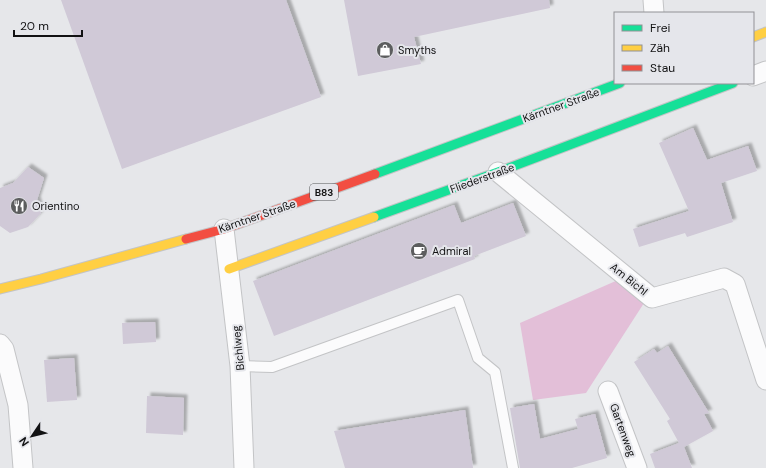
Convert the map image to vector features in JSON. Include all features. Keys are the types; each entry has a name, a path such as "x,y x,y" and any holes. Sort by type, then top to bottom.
{"main road":[{"path":"754,37 766,32"},
{"name":"Kärntner Straße","path":"0,289 224,229 617,84"},
{"name":"Fliederstraße","path":"229,269 498,172 730,84"}],"street":[{"path":"653,0 654,12"},
{"path":"754,76 766,71"},
{"name":"Am Bichl","path":"498,172 652,298 724,278 735,284 766,380"},
{"name":"Bichlweg","path":"224,229 240,366 244,468"},
{"path":"0,344 4,348 18,405 23,468"},
{"name":"Gartenweg","path":"608,391 637,468"}],"lane":[{"path":"240,366 272,367 458,300 478,358 495,372 513,468"}],"shaded area":[{"path":"618,280 644,303 586,393 533,400 520,323"}],"building":[{"path":"61,0 286,0 321,97 122,169"},
{"name":"Smyths","path":"344,0 549,0 550,8 414,37 421,64 358,76"},
{"path":"693,128 707,160 748,146 757,171 721,183 733,222 687,237 685,233 639,247 633,229 689,211 659,143"},
{"name":"Orientino","path":"28,167 44,178 37,200 41,213 28,227 10,233 0,226 0,188 13,183"},
{"path":"513,203 526,236 474,256 475,259 274,336 253,281 454,205 461,223"},
{"path":"155,322 156,342 123,344 122,323"},
{"path":"668,346 709,413 704,414 713,431 684,447 692,468 655,468 650,454 679,443 667,421 670,419 634,362 654,349 657,353"},
{"path":"74,358 77,400 47,402 44,360"},
{"path":"147,396 184,398 183,435 146,433"},
{"path":"534,404 540,439 578,429 575,419 595,414 607,458 572,468 520,468 510,408"},
{"path":"465,410 473,468 345,468 334,431"}],"traffic: fast":[{"path":"375,174 617,84"},
{"path":"374,217 730,84"}],"traffic: slow":[{"path":"754,37 766,32"},
{"path":"229,269 374,217"},
{"path":"0,289 186,239"}],"traffic: jam":[{"path":"186,239 224,229 375,174"}],"place":[{"name":"Smyths","path":"385,50"},
{"name":"Orientino","path":"19,206"},
{"name":"Admiral","path":"419,251"}]}
